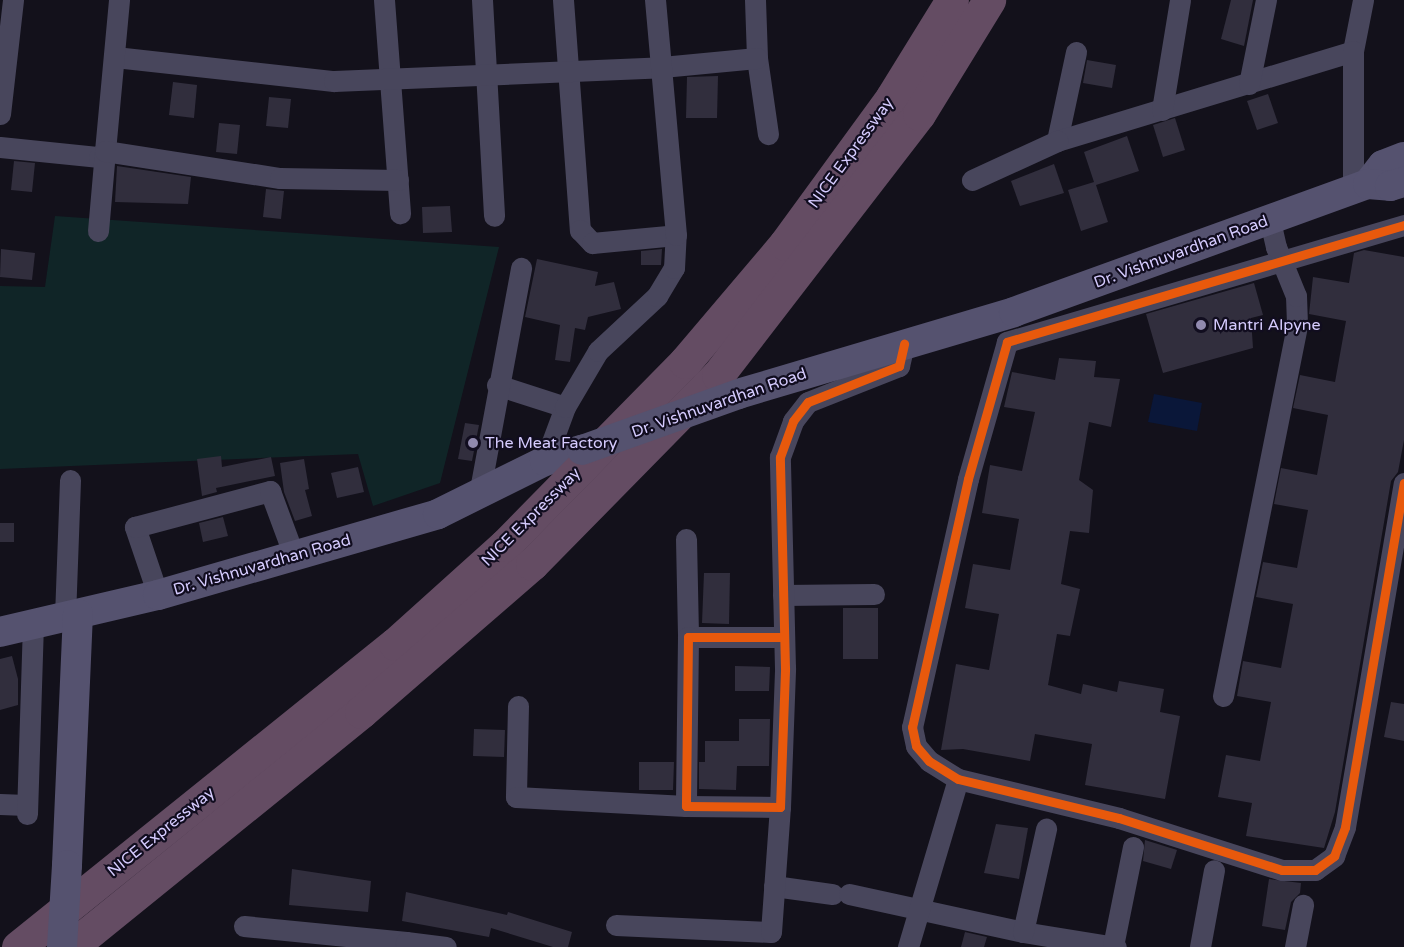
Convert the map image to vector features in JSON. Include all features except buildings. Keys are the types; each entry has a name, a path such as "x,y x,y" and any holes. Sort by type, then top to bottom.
{"highway":[{"name":"NICE Expressway","path":"18,947 395,645 505,545 685,362 785,244 892,97 952,0"},
{"name":"NICE Expressway","path":"71,947 362,712 532,564 710,384 808,261 918,114 989,0"}],"main road":[{"name":"Dr. Vishnuvardhan Road","path":"1361,187 1383,165 1404,157"},
{"name":"Dr. Vishnuvardhan Road","path":"0,632 158,595 438,514 545,461 738,394 904,344 1105,295 1270,220 1361,187 1390,186 1404,182"},
{"path":"62,947 67,865 72,615"}],"street":[{"path":"0,114 4,36 13,0"},
{"path":"98,231 119,0"},
{"path":"384,0 392,81 400,213"},
{"path":"482,0 494,216"},
{"path":"563,0 580,230 584,238 603,243 676,235"},
{"path":"545,461 565,407 598,351 657,296 674,268 676,235 655,0"},
{"path":"755,0 757,58 768,134"},
{"path":"1162,110 1180,0"},
{"path":"1249,84 1266,0"},
{"path":"1361,187 1353,51 1363,0"},
{"path":"972,180 1057,141 1353,51"},
{"path":"1057,141 1076,52"},
{"path":"115,57 334,81 392,81 662,67 757,58"},
{"path":"0,147 99,157 105,152 280,178 398,180"},
{"path":"1223,696 1297,324 1296,296 1280,260 1270,220"},
{"path":"1404,225 1280,260 1105,295 1007,342 968,479 912,727 916,746 929,761 958,779 1119,818 1282,870 1315,870 1334,856 1345,827 1404,483"},
{"path":"479,495 497,385 521,268"},
{"path":"616,925 771,940 780,807 784,637 780,457 793,421 807,402 899,366 904,344"},
{"path":"497,385 565,407"},
{"path":"70,480 72,615"},
{"path":"158,595 135,526 270,491 294,556"},
{"path":"686,538 688,637 686,806"},
{"path":"783,595 874,594"},
{"path":"0,804 27,809 33,624"},
{"path":"688,637 784,637"},
{"path":"518,706 516,797 686,806 780,807"},
{"path":"908,947 918,907 958,779"},
{"path":"1023,932 1046,829"},
{"path":"774,886 918,907 1023,932 1114,946 1133,847"},
{"path":"1200,947 1214,870"},
{"path":"1295,947 1303,905"},
{"path":"244,926 406,945 446,947"}],"green space":[{"path":"55,216 499,247 440,483 373,506 358,454 0,469 0,286 45,287"}],"water":[{"path":"1154,394 1202,403 1197,431 1148,422"}],"cycle path":[{"path":"1404,225 1007,342 968,479 912,727 916,746 929,761 958,779 1119,818 1282,870 1315,870 1334,856 1345,827 1404,483"},
{"path":"784,637 688,637 686,806 780,807 785,668 780,457 793,421 808,402 899,366 904,344"}],"place":[{"name":"Mantri Alpyne","path":"1201,325"},
{"name":"The Meat Factory","path":"473,443"}]}
